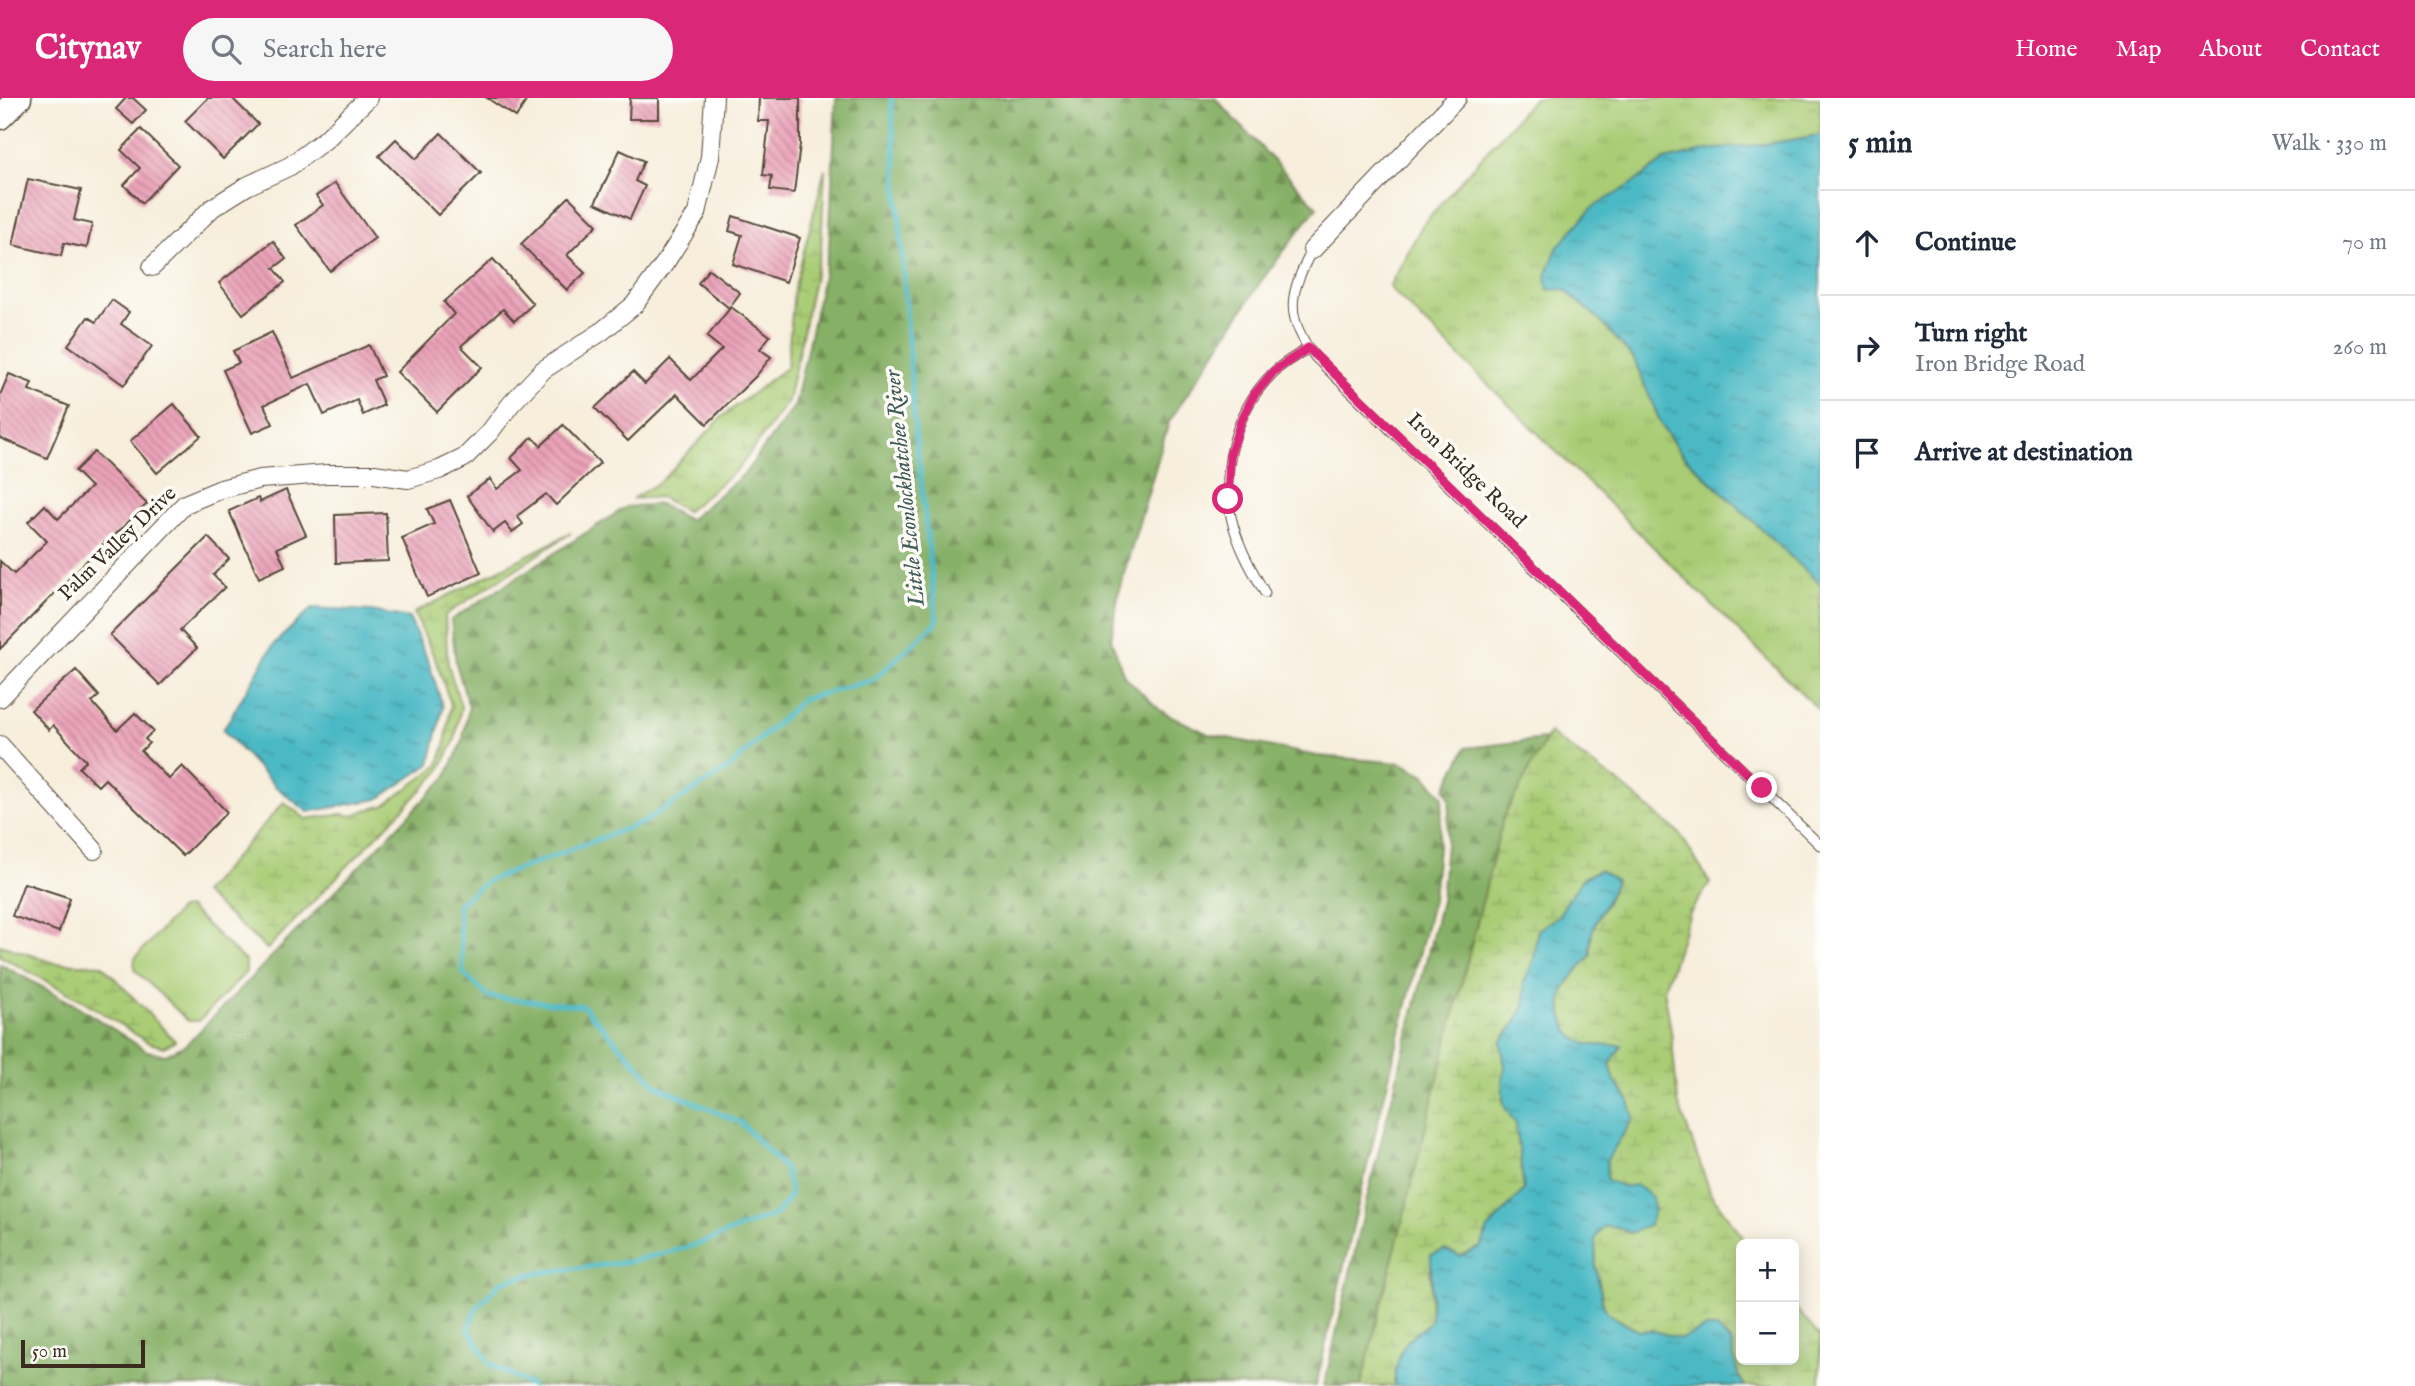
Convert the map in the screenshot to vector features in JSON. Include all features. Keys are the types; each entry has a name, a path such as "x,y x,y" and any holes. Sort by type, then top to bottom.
{"street":[{"path":"0,117 19,98"},
{"path":"152,267 212,208 247,186 290,166 326,139 368,98"},
{"name":"Palm Valley Drive","path":"0,698 185,504 220,489 260,479 295,475 374,474 408,479 439,470 464,458 543,370 601,332 634,305 665,263 697,213 710,157 714,98"},
{"name":"Iron Bridge Road","path":"1312,250 1457,98"},
{"path":"0,745 94,850"}],"lane":[{"name":"Iron Bridge Road","path":"1312,250 1296,283 1293,307 1299,336 1308,348 1820,845"},
{"path":"1265,593 1236,533 1228,499 1230,455 1241,421 1254,395 1274,371 1308,348"}],"green space":[{"path":"836,98 1215,98 1317,207 1262,280 1169,422 1119,590 1111,639 1124,676 1161,711 1208,734 1317,756 1401,763 1425,775 1443,797 1433,898 1316,1386 0,1386 0,964 79,1007 147,1051 166,1055 187,1044 446,777 462,743 469,707 456,664 451,620 626,507 659,504 689,520 745,473 795,405 829,248"},
{"path":"1534,98 1820,98 1820,135 1708,150 1665,160 1632,184 1564,289 1600,320 1634,359 1662,426 1680,453 1820,584 1820,711 1389,287 1423,224"},
{"path":"825,169 821,247 788,401 739,468 687,511 660,497 632,499 661,481 723,416 787,367 794,290"},
{"path":"571,533 445,615 448,664 461,706 455,740 439,772 267,949 203,893 284,802 306,819 342,814 353,816 383,806 438,766 445,745 451,705 436,661 414,613"},
{"path":"1549,733 1624,787 1680,834 1710,883 1690,913 1664,989 1678,1102 1711,1194 1744,1239 1736,1239 1736,1365 1799,1365 1799,1312 1820,1337 1820,1386 1745,1386 1738,1375 1731,1342 1706,1328 1681,1339 1651,1330 1639,1331 1608,1313 1603,1305 1596,1267 1595,1239 1603,1226 1618,1227 1630,1233 1622,1188 1606,1180 1607,1160 1617,1141 1628,1098 1615,1082 1610,1064 1621,1046 1592,1045 1580,1041 1568,1030 1562,1015 1562,998 1566,985 1591,955 1590,944 1595,925 1616,881 1599,870 1582,879 1558,916 1538,930 1534,959 1524,983 1525,1003 1517,1021 1501,1042 1505,1067 1502,1085 1504,1105 1516,1124 1524,1190 1488,1229 1481,1247 1461,1256 1444,1250 1430,1270 1431,1320 1410,1338 1403,1348 1394,1386 1361,1386 1503,819"},
{"path":"1546,739 1503,819 1361,1386 1324,1386 1370,1186 1441,901 1450,799 1445,789 1466,748"},
{"path":"189,908 246,962 246,972 199,1021 188,1021 134,969 135,958 180,909"},
{"path":"0,945 55,963 102,965 175,1041 164,1047 149,1043 82,1000 0,956"}],"water":[{"path":"1820,135 1820,584 1681,453 1662,426 1634,359 1600,320 1564,289 1548,290 1546,276 1557,248 1592,208 1665,160 1708,150"},
{"path":"312,608 371,611 409,618 429,663 443,707 430,764 378,799 308,812 275,786 223,730 274,644"},
{"path":"1599,870 1616,880 1592,934 1591,955 1572,976 1564,990 1562,1015 1568,1030 1580,1041 1592,1045 1622,1045 1610,1064 1615,1082 1628,1098 1634,1117 1607,1160 1606,1179 1622,1187 1636,1185 1652,1197 1654,1210 1650,1225 1630,1233 1618,1227 1604,1226 1595,1239 1596,1267 1603,1305 1608,1313 1638,1331 1651,1330 1681,1339 1706,1328 1717,1328 1731,1342 1738,1375 1745,1386 1394,1386 1403,1348 1410,1338 1431,1320 1431,1255 1444,1250 1461,1256 1481,1247 1488,1229 1524,1190 1516,1124 1504,1106 1502,1085 1505,1067 1501,1042 1517,1021 1525,1003 1524,983 1534,959 1538,930 1558,916 1582,879"}],"building":[{"path":"126,98 133,98 146,110 133,124 116,109"},
{"path":"208,98 232,98 258,124 223,159 185,121"},
{"path":"487,98 528,98 516,117"},
{"path":"630,98 659,98 659,119 629,119"},
{"path":"759,98 800,98 800,144 794,193 770,190 772,176 763,175 769,121 758,121"},
{"path":"141,129 178,165 142,203 124,185 140,168 121,150"},
{"path":"441,133 481,173 438,215 379,156 396,139 416,159"},
{"path":"620,150 644,161 635,181 645,186 630,219 595,203"},
{"path":"28,179 81,190 74,220 92,224 87,248 64,243 61,256 13,245"},
{"path":"335,183 375,238 330,271 296,225 323,205 316,196"},
{"path":"569,197 597,225 567,255 585,273 567,290 521,244"},
{"path":"733,216 800,238 786,282 733,264 742,235 729,231"},
{"path":"273,241 286,259 274,268 285,282 243,314 219,283"},
{"path":"493,259 533,304 514,321 503,309 461,346 482,367 437,412 397,372 454,314 444,302"},
{"path":"709,269 740,293 729,308 698,283"},
{"path":"112,300 129,312 121,324 152,346 124,385 68,345 88,317 96,322"},
{"path":"731,307 770,336 760,349 771,357 756,376 707,424 677,394 628,441 595,408 633,372 645,384 670,359 691,380 722,349 707,337"},
{"path":"272,332 293,378 369,345 383,376 373,380 384,405 363,415 357,400 324,415 310,384 264,405 273,424 252,433 223,370 239,363 233,351"},
{"path":"9,374 32,383 29,390 69,406 47,458 0,438 0,395"},
{"path":"174,404 201,436 157,473 130,441"},
{"path":"563,425 600,463 556,505 546,494 517,516 523,524 512,532 505,523 493,532 467,496 490,479 497,489 522,470 511,458 532,437 541,446"},
{"path":"94,452 147,504 107,540 0,649 0,561 14,574 47,541 28,522 45,505 58,519 91,487 75,471"},
{"path":"286,490 306,535 277,548 285,566 259,578 229,511 258,498 260,502"},
{"path":"450,500 481,573 427,597 402,538 434,524 427,509"},
{"path":"386,513 388,561 336,563 335,515"},
{"path":"208,537 229,559 213,575 225,587 180,630 197,648 160,685 110,635"},
{"path":"76,670 99,696 92,702 117,730 135,713 153,731 145,739 149,743 141,751 169,779 182,766 227,812 183,856 105,779 98,786 79,768 86,761 53,725 49,730 31,710"},
{"path":"24,883 70,898 59,932 12,916"}],"waterway":[{"name":"Little Econlockhatchee River","path":"532,1386 490,1364 468,1328 477,1307 501,1282 531,1274 628,1262 696,1245 776,1214 791,1195 785,1169 741,1123 657,1086 583,1006 489,997 463,973 458,904 487,881 644,822 728,769 803,699 873,680 937,622 914,420 891,98"}],"route":[{"path":"1228,499 1230,455 1241,421 1254,395 1274,371 1308,348 1762,788"}]}
